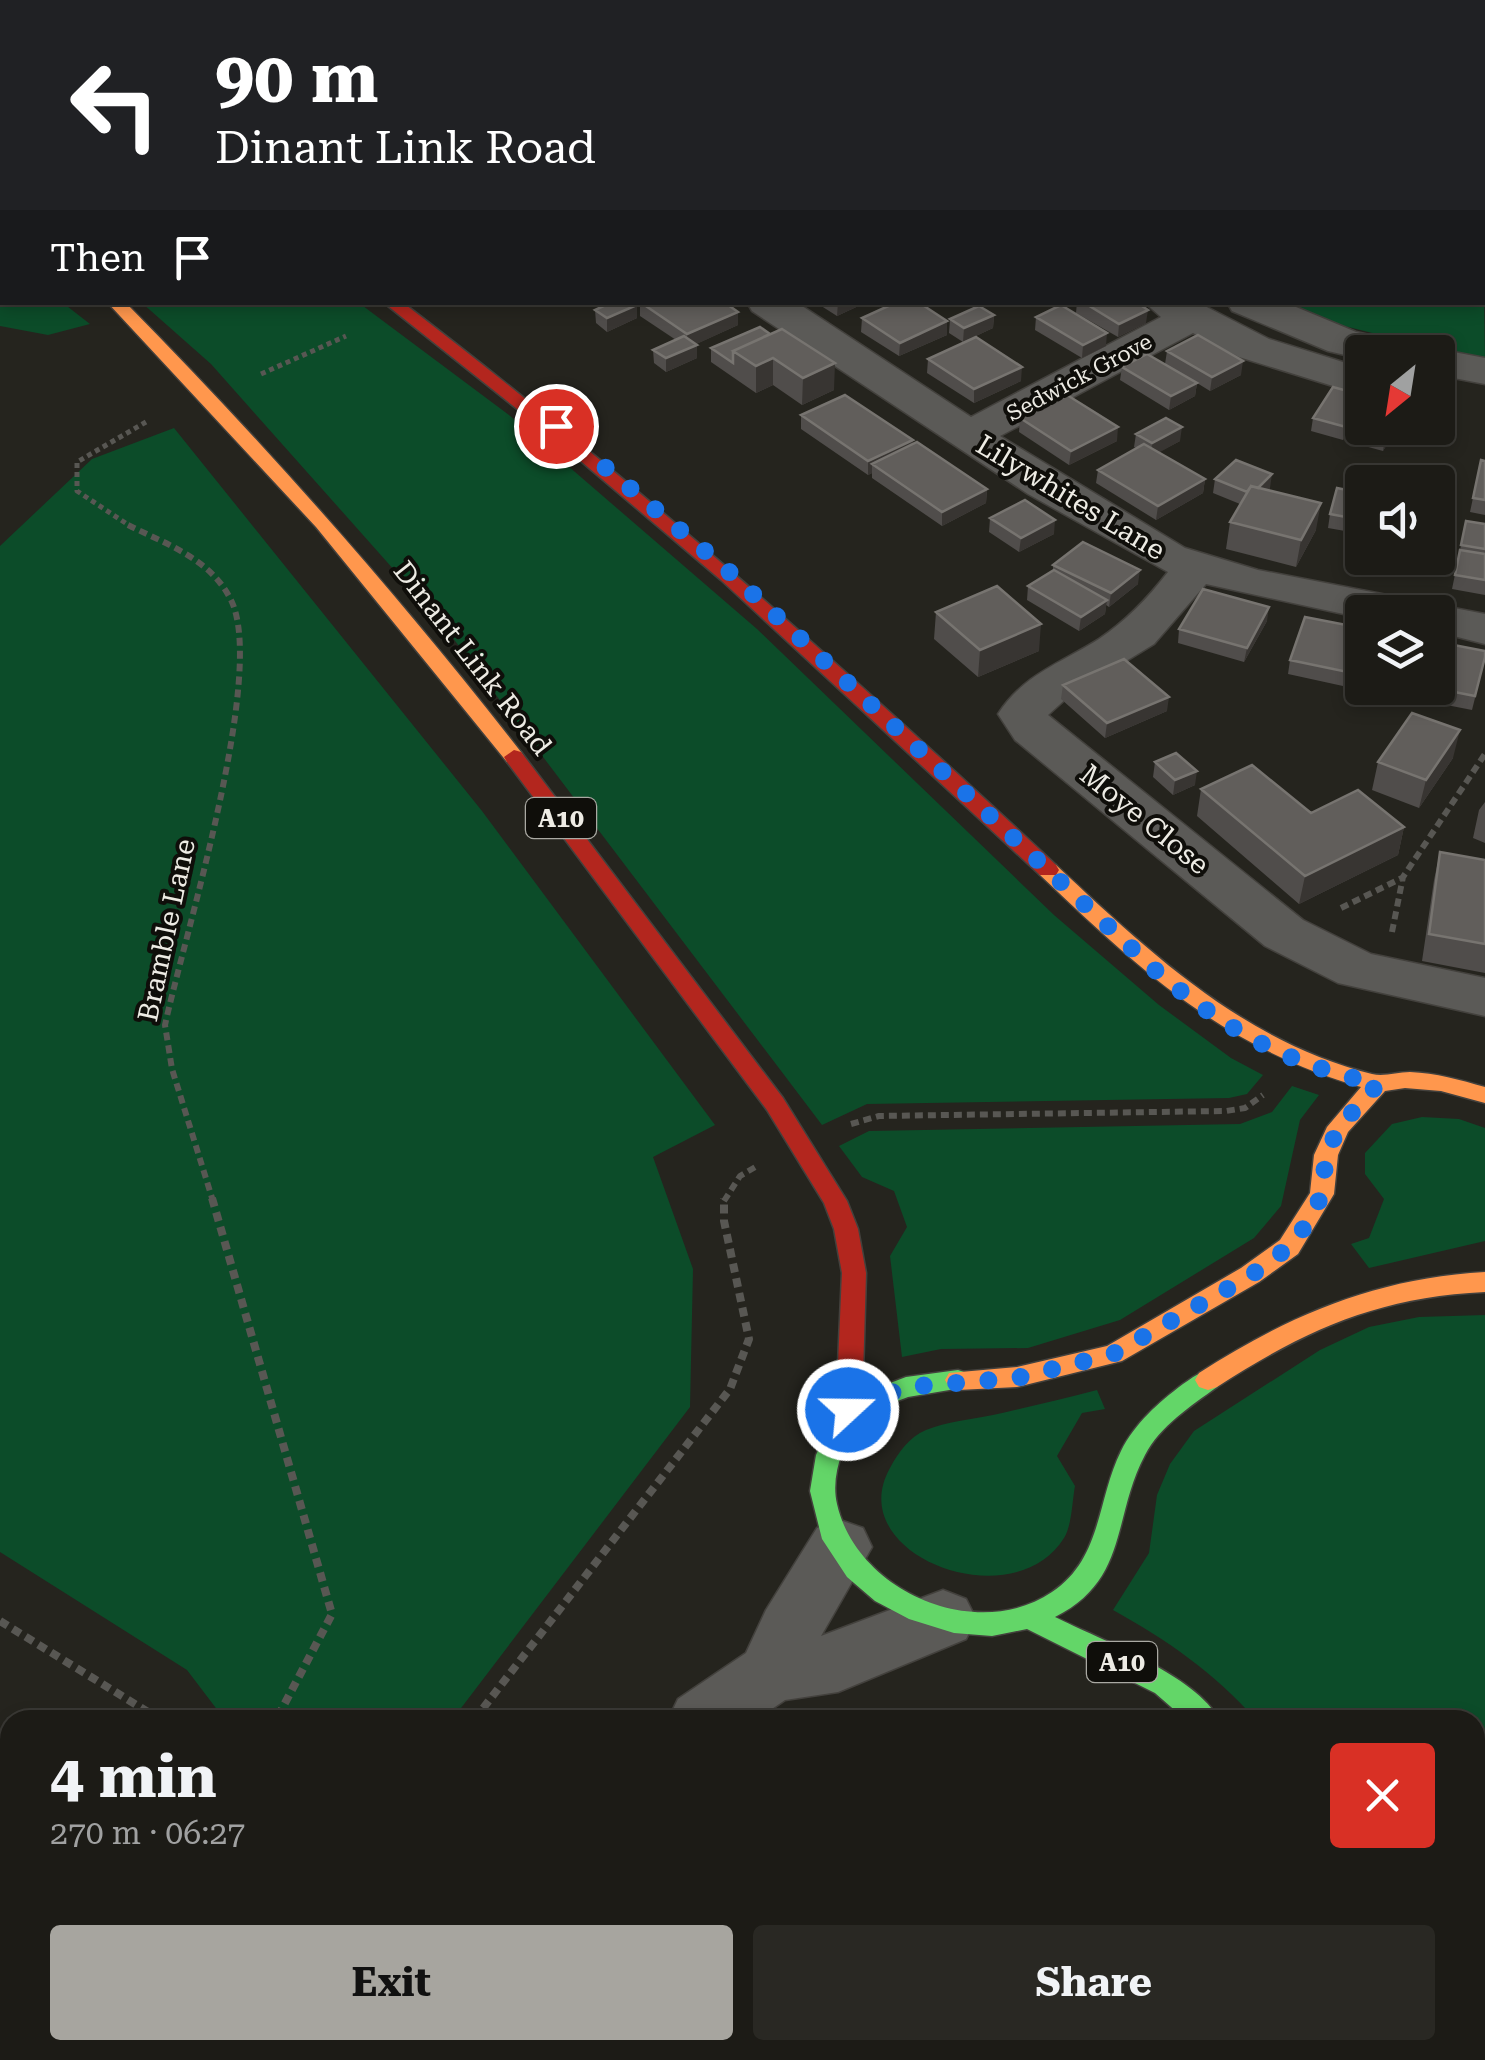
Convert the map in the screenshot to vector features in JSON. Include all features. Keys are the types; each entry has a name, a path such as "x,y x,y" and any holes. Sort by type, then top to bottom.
{"main road":[{"name":"Dinant Link Road","path":"118,305 273,460 353,553 593,859 818,1170 846,1229 852,1283 848,1410"},
{"path":"395,305 580,444 724,567 1156,971 1208,1014 1292,1061 1378,1084 1441,1083 1485,1095"},
{"path":"1378,1084 1339,1127 1326,1155 1322,1194 1310,1220 1289,1247 1250,1276 1113,1354 1017,1378 906,1387 848,1410 823,1467 824,1506 840,1547 866,1578 900,1601 943,1619 990,1624 1030,1618 1078,1590 1099,1562 1136,1447 1162,1413 1325,1314 1412,1285 1485,1282"},
{"name":"A10","path":"1030,1618 1165,1684 1194,1710"}],"street":[{"name":"Lilywhites Lane","path":"772,305 968,436 1134,540 1196,566 1251,583 1345,600"},
{"path":"1254,305 1345,341"},
{"name":"Sedwick Grove","path":"968,436 1177,310"},
{"path":"1177,310 1254,348 1345,377"},
{"path":"1455,365 1485,371"},
{"path":"1455,399 1485,404"},
{"name":"Moye Close","path":"1196,566 1153,621 1115,650 1033,696 1023,714 1032,729 1284,933 1357,970 1485,997"},
{"path":"1455,622 1485,628"},
{"path":"770,1674 789,1630 840,1547"},
{"path":"717,1710 770,1674 838,1663 943,1619"}],"path":[{"path":"261,374 346,336"},
{"name":"Bramble Lane","path":"146,422 96,446 77,462 75,479 77,491 110,519 184,552 206,568 222,584 234,606 241,640 241,672 226,757 164,1031 332,1614 281,1710"},
{"path":"1357,970 1370,947 1388,952 1403,877 1485,754"},
{"path":"844,1127 879,1116 1226,1111 1245,1108 1269,1090"},
{"path":"482,1710 730,1389 749,1338 724,1220 724,1196 740,1176 773,1156"},
{"path":"0,1621 145,1710"}],"green space":[{"path":"0,305 66,305 90,324 48,335 0,326"},
{"path":"144,305 362,305 509,415 757,629 1054,915 1159,1005 1231,1058 1263,1075 1247,1094 1229,1098 867,1104 822,1125 443,625 211,364"},
{"path":"1290,305 1484,305 1485,361 1455,354 1455,335 1380,335 1320,320"},
{"path":"174,428 482,811 715,1125 653,1157 693,1269 690,1407 460,1710 217,1710 187,1670 0,1552 0,546 92,459"},
{"path":"1292,1086 1319,1095 1300,1120 1281,1206 1254,1238 1120,1320 1028,1348 941,1349 902,1357 890,1256 907,1227 894,1191 862,1177 839,1146 869,1131 1240,1124 1272,1112"},
{"path":"1422,1117 1459,1119 1485,1128 1485,1241 1369,1268 1351,1244 1369,1238 1384,1199 1365,1174 1365,1153 1392,1124"},
{"path":"1485,1315 1485,1710 1246,1710 1189,1659 1113,1610 1149,1553 1157,1495 1170,1464 1194,1431 1320,1350 1369,1327 1419,1317"},
{"path":"1097,1390 1105,1409 1082,1413 1057,1456 1075,1486 1069,1527 1064,1538 1040,1562 1008,1574 974,1575 939,1566 910,1550 889,1527 881,1499 890,1468 920,1433"}],"building":[{"path":"606,305 637,305 607,318 595,310"},
{"path":"644,305 728,305 738,312 687,334"},
{"path":"890,305 923,305 947,321 900,343 862,318"},
{"path":"1061,305 1107,333 1083,345 1036,317"},
{"path":"1088,305 1140,305 1148,310 1119,324"},
{"path":"979,306 994,315 964,328 950,319"},
{"path":"760,327 770,334 733,351 733,363 711,348"},
{"path":"782,329 835,363 803,378 773,358 756,366 733,351"},
{"path":"1198,335 1243,361 1212,377 1167,351"},
{"path":"684,336 697,345 666,358 653,350"},
{"path":"976,337 1022,367 974,389 928,359"},
{"path":"1147,354 1197,383 1171,396 1122,367"},
{"path":"1333,387 1345,390 1345,427 1313,418"},
{"path":"845,395 913,440 868,461 801,415"},
{"path":"1067,395 1118,427 1071,451 1020,418"},
{"path":"1166,418 1182,427 1152,443 1136,434"},
{"path":"917,442 987,489 942,512 872,464"},
{"path":"1144,444 1205,479 1158,506 1098,470"},
{"path":"1236,460 1272,474 1258,488 1251,486 1247,492 1215,479"},
{"path":"1481,460 1485,461 1485,500 1473,498"},
{"path":"1251,486 1321,503 1301,540 1230,522"},
{"path":"1337,488 1345,490 1345,517 1330,514"},
{"path":"1025,500 1055,520 1021,538 990,518"},
{"path":"1466,521 1485,524 1485,549 1461,545"},
{"path":"1083,542 1140,570 1111,593 1053,565"},
{"path":"1460,550 1485,554 1485,580 1455,575"},
{"path":"1054,570 1107,600 1081,617 1028,586"},
{"path":"997,586 1041,624 980,650 936,612"},
{"path":"1203,589 1269,607 1247,648 1179,629"},
{"path":"1305,617 1345,625 1345,671 1290,660"},
{"path":"1455,645 1485,651 1475,696 1455,692"},
{"path":"1124,659 1169,697 1107,723 1063,685"},
{"path":"1412,713 1460,730 1426,780 1378,762"},
{"path":"1176,753 1197,771 1175,780 1155,762"},
{"path":"1252,765 1311,813 1358,790 1404,827 1305,876 1201,789"},
{"path":"1440,852 1485,860 1485,944 1429,934"}],"traffic: fast":[{"path":"958,1380 906,1387 849,1409 825,1467 824,1504 836,1539 857,1569 885,1593 918,1611 954,1622 992,1624 1028,1618 1061,1601 1080,1585 1102,1551 1124,1474 1139,1442 1166,1412 1208,1380"},
{"path":"1030,1618 1165,1684 1194,1710"}],"traffic: slow":[{"path":"118,305 322,523 514,757"},
{"path":"1048,870 1160,972 1238,1027 1326,1069 1378,1084"},
{"path":"958,1380 1017,1377 1113,1354 1250,1275 1289,1247 1322,1194 1326,1155 1339,1127 1378,1084 1405,1080 1441,1083 1485,1095"},
{"path":"1208,1380 1274,1340 1339,1309 1409,1289 1485,1282"}],"traffic: jam":[{"path":"395,305 646,505 889,721 1048,870"},
{"path":"514,757 775,1104 835,1201 846,1229 854,1273 849,1409"}],"route":[{"path":"556,426 724,567 1156,971 1208,1014 1292,1061 1378,1084 1339,1127 1326,1155 1322,1194 1310,1220 1289,1247 1250,1276 1113,1354 1017,1378 962,1379 906,1387 848,1410"}]}
